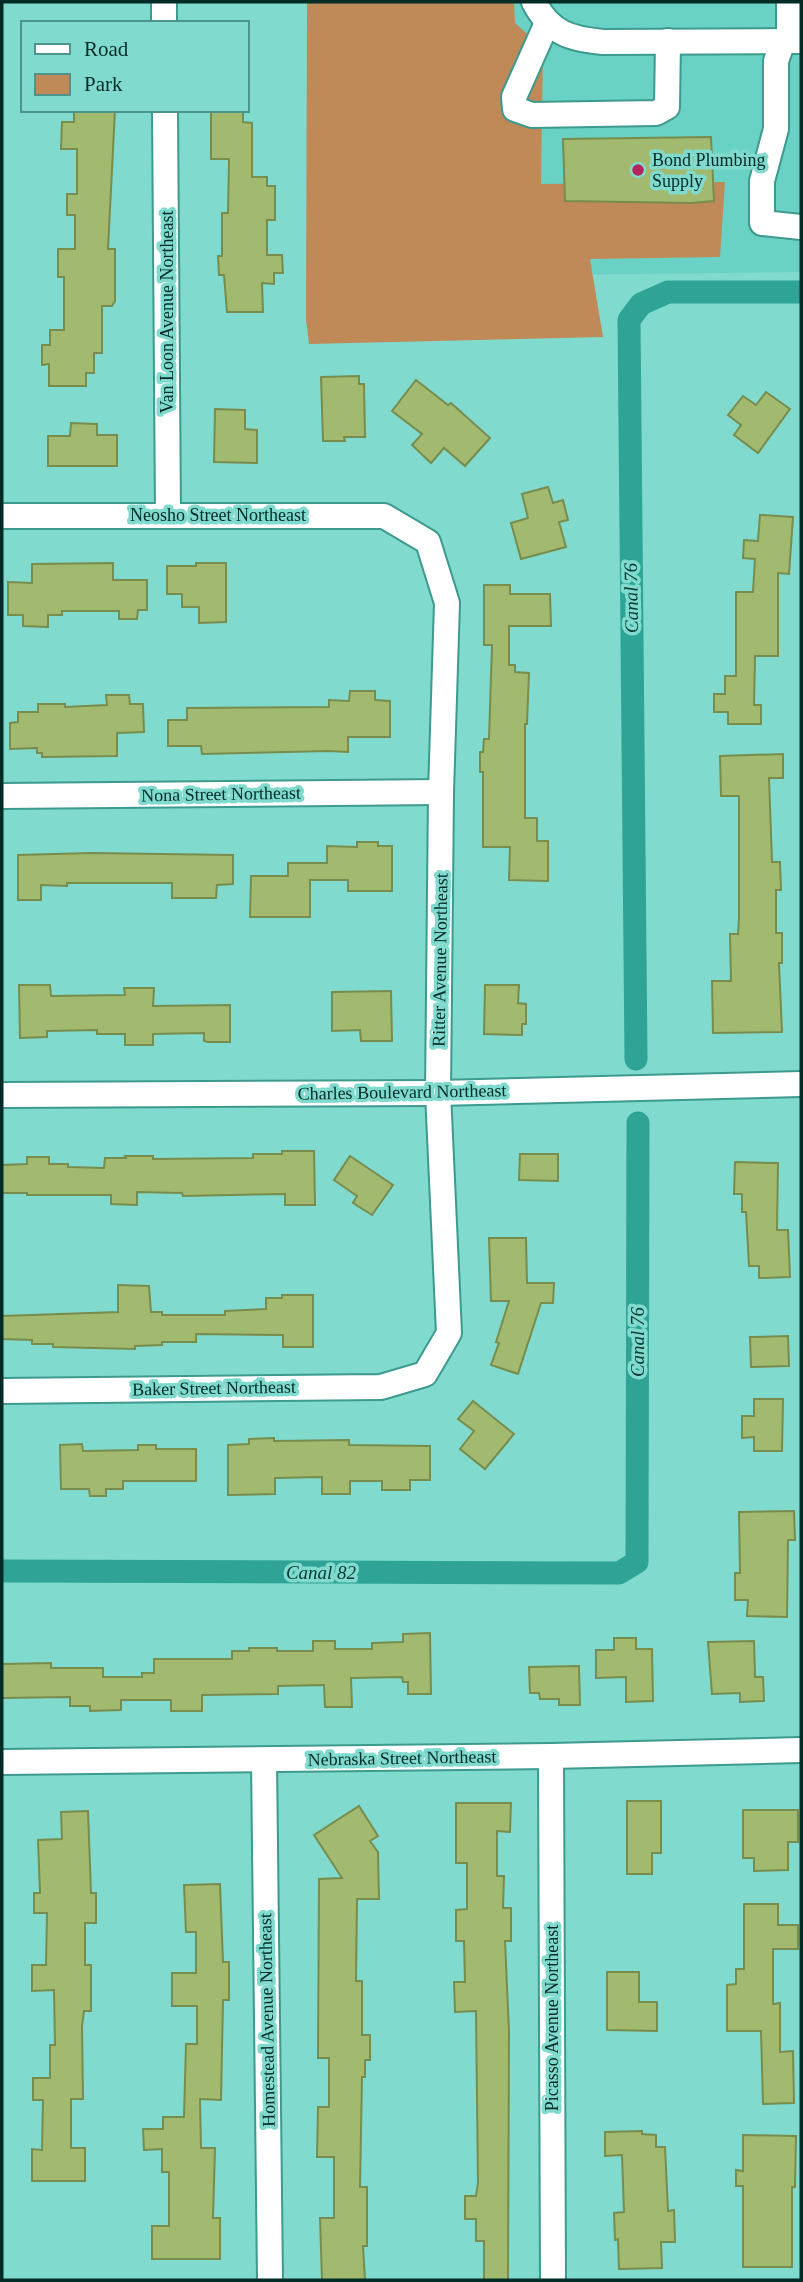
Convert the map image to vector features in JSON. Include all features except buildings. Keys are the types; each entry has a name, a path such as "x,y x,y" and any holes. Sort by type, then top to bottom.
{"street":[{"path":"164,2 164,21"},
{"path":"789,2 791,41 776,61 776,129 762,181 762,223 801,227"},
{"path":"668,41 667,107 656,113 532,115 515,109 514,97 541,15 582,40 791,41"},
{"name":"Van Loon Avenue Northeast","path":"165,112 168,514"},
{"name":"Neosho Street Northeast","path":"2,516 384,516 428,542"},
{"name":"Ritter Avenue Northeast","path":"425,1374 449,1333 438,1093 441,792 447,603 428,542"},
{"name":"Nona Street Northeast","path":"2,796 441,792"},
{"name":"Charles Boulevard Northeast","path":"2,1096 438,1093 801,1084"},
{"name":"Baker Street Northeast","path":"2,1391 381,1387 425,1374"},
{"name":"Nebraska Street Northeast","path":"2,1762 551,1756 801,1750"},
{"name":"Picasso Avenue Northeast","path":"551,1756 553,2280"},
{"name":"Homestead Avenue Northeast","path":"264,1760 270,2280"}],"shaded area":[{"path":"371,2 801,2 801,272 368,277"}],"green space":[{"path":"307,2 514,2 515,23 543,48 541,184 725,182 720,257 590,259 603,337 309,344 306,319"}],"waterway":[{"name":"Canal 76","path":"636,1059 629,320 641,304 668,292 801,292"},
{"name":"Canal 82","path":"2,1571 619,1573 637,1562 638,1123"}],"place":[{"name":"Bond Plumbing Supply","path":"638,170"}]}
